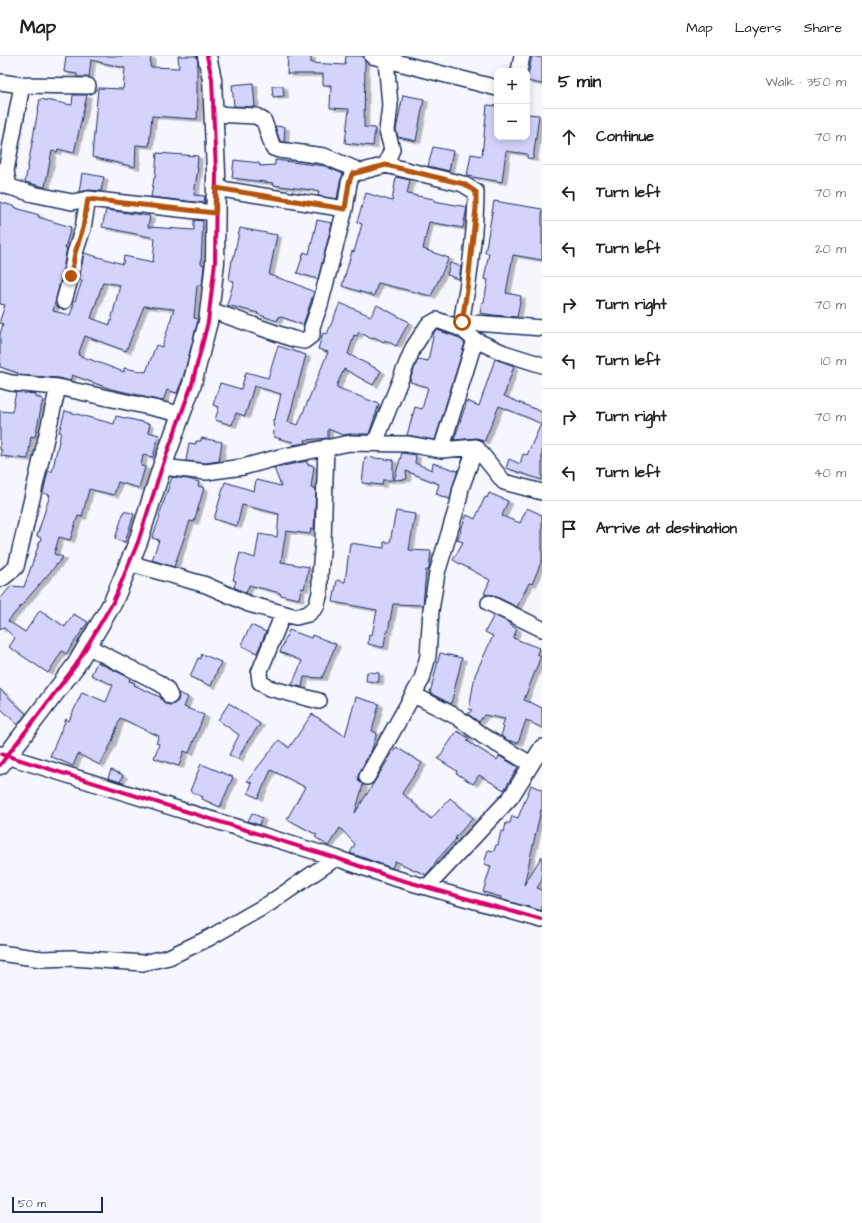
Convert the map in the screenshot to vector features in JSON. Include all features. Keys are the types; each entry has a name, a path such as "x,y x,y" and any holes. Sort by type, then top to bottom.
{"street":[{"path":"207,56 212,79 214,114 216,188 215,262 208,322 192,384 162,467 138,542 113,602 76,664 2,758 336,858 391,877 542,920"},
{"path":"520,68 522,56"},
{"path":"386,165 392,149 386,131 390,105 379,58 494,87"},
{"path":"0,82 22,86 88,86"},
{"path":"22,86 4,186 72,202 88,199 215,213"},
{"path":"214,114 256,116 264,121 273,148 324,156 362,172"},
{"path":"210,310 293,339 304,341 312,335 312,327 320,305 345,209 352,174 386,165 464,184 476,192 476,208 462,326"},
{"path":"216,188 345,209"},
{"path":"64,301 71,276 75,253 83,228 88,199"},
{"path":"375,443 414,348 428,324 437,320 462,326 542,328"},
{"path":"462,326 475,340 504,353 542,365"},
{"path":"441,450 475,340"},
{"path":"0,380 11,383 58,387 181,414"},
{"path":"0,579 16,567 58,387"},
{"path":"162,467 206,472 243,467 280,457 350,443 406,444 441,450 476,447"},
{"path":"129,563 206,585 249,604 283,614 296,617 308,614 316,607 320,593 326,447"},
{"path":"476,447 504,482 542,492"},
{"path":"366,777 422,679 428,656 431,610 437,573 458,504 461,488 476,447"},
{"path":"489,603 542,629"},
{"path":"283,614 259,673 260,682 269,688 319,701"},
{"path":"87,646 159,683 166,688 170,696"},
{"path":"414,695 457,717 483,736 531,764"},
{"path":"427,887 511,798 542,746"},
{"path":"0,953 42,959 72,958 143,963 169,957 209,938 270,903 336,858"}],"building":[{"path":"66,56 151,56 150,67 179,68 178,56 197,56 197,119 152,116 149,146 136,145 135,167 92,157 98,88 123,89 125,68 91,60 89,77 77,77 77,74 64,72"},
{"path":"288,56 311,56 311,63 345,65 346,56 363,56 365,62 364,127 375,128 373,146 345,143 349,109 330,108 331,85 323,85 323,74 287,74"},
{"path":"532,56 542,58 542,84 530,82 530,68"},
{"path":"253,83 255,107 234,106 232,85"},
{"path":"272,86 283,86 284,96 273,97"},
{"path":"73,95 87,95 74,153 58,149 57,152 52,151 45,187 25,182 40,99 72,105"},
{"path":"403,95 424,99 416,141 398,137 396,130"},
{"path":"487,105 494,106 494,140 530,140 530,114 539,115 533,159 527,158 527,154 506,151 502,182 467,176 471,154 482,156"},
{"path":"275,126 285,127 284,142 280,141"},
{"path":"433,147 453,151 449,171 428,166"},
{"path":"157,153 198,156 198,168 194,195 205,196 204,203 151,197 155,178"},
{"path":"234,160 259,163 260,166 275,165 275,160 325,166 343,174 337,199 318,196 319,191 232,178"},
{"path":"82,173 104,177 101,191 89,190 79,192"},
{"path":"396,177 410,180 407,194 467,207 463,228 429,222 423,249 449,258 431,296 378,283 374,296 342,286 352,251 354,252 362,224 357,222 366,193 392,201"},
{"path":"494,201 542,209 542,260 513,255 506,293 521,296 517,317 480,313 482,302 484,302 488,280 484,279 489,253 485,253"},
{"path":"0,202 39,215 38,217 71,227 65,248 67,248 53,311 70,315 82,281 79,280 84,253 123,264 124,256 153,262 155,238 102,227 106,210 150,216 148,227 194,230 194,220 203,221 201,264 204,265 202,286 197,285 194,318 198,320 183,378 177,393 167,390 163,401 111,389 72,375 70,381 59,378 18,375 18,373 0,367 0,334 3,324 0,323 0,320 5,305 0,304","holes":["103,282 120,285 110,325 91,318","144,306 174,309 162,347 156,345 146,372 124,368 124,372 78,355 85,336 126,351"]},
{"path":"317,220 332,223 318,279 297,273 304,252 309,254"},
{"path":"240,228 277,235 269,275 294,283 314,292 303,325 279,316 277,321 257,314 258,313 227,305 234,281 229,280 232,260"},
{"path":"450,263 461,266 459,279 447,275"},
{"path":"340,303 371,316 377,305 409,322 396,346 385,340 384,342 374,337 372,339 359,332 357,336 354,335 348,354 381,371 373,385 344,369 336,387 379,404 369,434 343,435 328,429 328,438 305,440 306,443 292,445 293,442 274,437 273,419 275,419 281,394 254,386 245,416 236,413 232,425 215,420 219,407 213,405 220,383 241,389 246,372 268,378 278,346 306,355 288,422 298,425 328,352 318,349 323,333 327,334"},
{"path":"437,330 457,337 465,343 435,440 407,435 415,407 422,409 428,387 410,382 411,377 418,359 428,361 434,332"},
{"path":"495,359 514,366 504,396 542,412 542,480 506,468 509,459 520,464 523,454 527,455 541,424 531,419 499,406 484,442 476,438 454,440 467,401 479,406"},
{"path":"16,392 36,394 35,397 43,399 35,437 31,436 28,459 1,456 0,411 12,412"},
{"path":"65,411 114,424 116,416 150,424 148,432 159,435 153,457 143,455 141,466 145,467 139,488 118,482 114,495 89,489 82,517 78,516 70,540 59,537 54,554 63,557 8,621 25,632 40,610 65,627 73,614 88,622 66,654 62,651 48,673 9,647 15,638 3,627 0,630 0,599 11,586 24,587 41,538 37,536 50,495 43,493 48,471 52,472 61,432 59,432"},
{"path":"201,438 222,442 219,461 206,463 186,461 189,443 196,444 196,441 201,441"},
{"path":"402,453 416,455 415,463 432,470 433,463 458,471 450,499 436,494 439,484 406,471 407,479 394,480"},
{"path":"365,457 393,460 393,480 383,480 382,485 362,483"},
{"path":"307,461 307,464 314,466 311,488 316,489 314,529 311,528 310,534 286,531 281,562 309,567 304,589 301,588 299,599 280,595 280,593 249,585 246,593 234,587 236,581 233,580 240,553 255,558 259,534 277,537 279,514 242,505 237,526 214,519 225,482 254,491 256,480 281,486 274,468"},
{"path":"172,477 199,482 198,486 204,488 194,522 190,521 174,567 152,560 159,540 152,538"},
{"path":"489,493 508,501 502,516 520,523 527,508 542,515 542,560 532,584 529,583 517,607 493,595 484,594 490,580 453,560 463,542 457,540 467,515 475,519 485,497 487,498"},
{"path":"124,511 134,514 125,542 115,539"},
{"path":"396,511 415,514 409,550 431,551 429,570 426,570 423,605 393,604 384,647 380,647 368,644 369,634 372,635 377,610 333,602 337,580 345,582 350,543 384,548 384,542 390,542"},
{"path":"494,615 510,623 509,624 517,629 513,638 539,648 537,654 541,656 524,700 542,708 542,728 526,720 518,743 507,740 501,736 504,727 502,726 505,719 484,715 479,722 468,714 472,710 469,709 475,675 493,636 485,632"},
{"path":"251,625 266,632 257,653 242,646"},
{"path":"289,630 311,638 312,635 336,644 322,678 304,677 302,687 292,685 302,661 280,652"},
{"path":"440,653 462,658 451,704 430,693"},
{"path":"202,654 221,662 211,686 190,677 198,658 200,659"},
{"path":"97,662 130,678 129,681 135,683 134,685 160,697 165,704 170,705 178,701 178,693 188,697 184,707 204,715 189,753 184,751 179,766 154,758 159,744 156,743 159,736 120,718 111,744 100,765 78,754 73,766 50,756 66,719 69,721 82,692 106,702 113,685 91,675"},
{"path":"367,672 379,673 379,682 366,681"},
{"path":"0,689 26,714 18,725 0,708"},
{"path":"356,697 379,704 372,731 377,733 372,749 358,777 359,781 363,785 355,813 396,747 422,763 402,793 431,819 450,798 473,818 426,875 395,861 392,868 350,853 355,844 340,828 328,846 315,837 317,835 287,819 305,787 271,770 258,798 248,793 252,783 247,781 279,740 289,748 312,714 345,736"},
{"path":"229,703 260,724 245,745 238,759 229,755 239,735 218,720"},
{"path":"457,731 469,738 467,741 497,760 499,756 518,767 504,790 479,775 473,784 456,773 457,771 438,759"},
{"path":"201,764 233,777 220,807 202,799 203,797 190,791"},
{"path":"111,770 123,775 120,782 108,778"},
{"path":"531,785 542,790 542,811 541,810 524,885 542,856 542,880 537,888 542,890 542,911 500,899 501,897 483,892 491,866 484,864 488,850 494,851 496,845 498,845 501,831 504,832 506,823 510,823 512,816 518,818"},
{"path":"252,813 262,818 259,825 248,821"}],"cycle path":[{"path":"0,765 76,665 113,602 138,542 162,467 192,384 208,322 215,262 216,173 212,79 207,56"},
{"path":"1,754 336,858 391,877 542,920"}],"route":[{"path":"71,276 75,253 83,228 88,199 215,213 216,188 345,209 352,174 386,165 464,184 476,192 476,208 468,283 462,322"}]}
